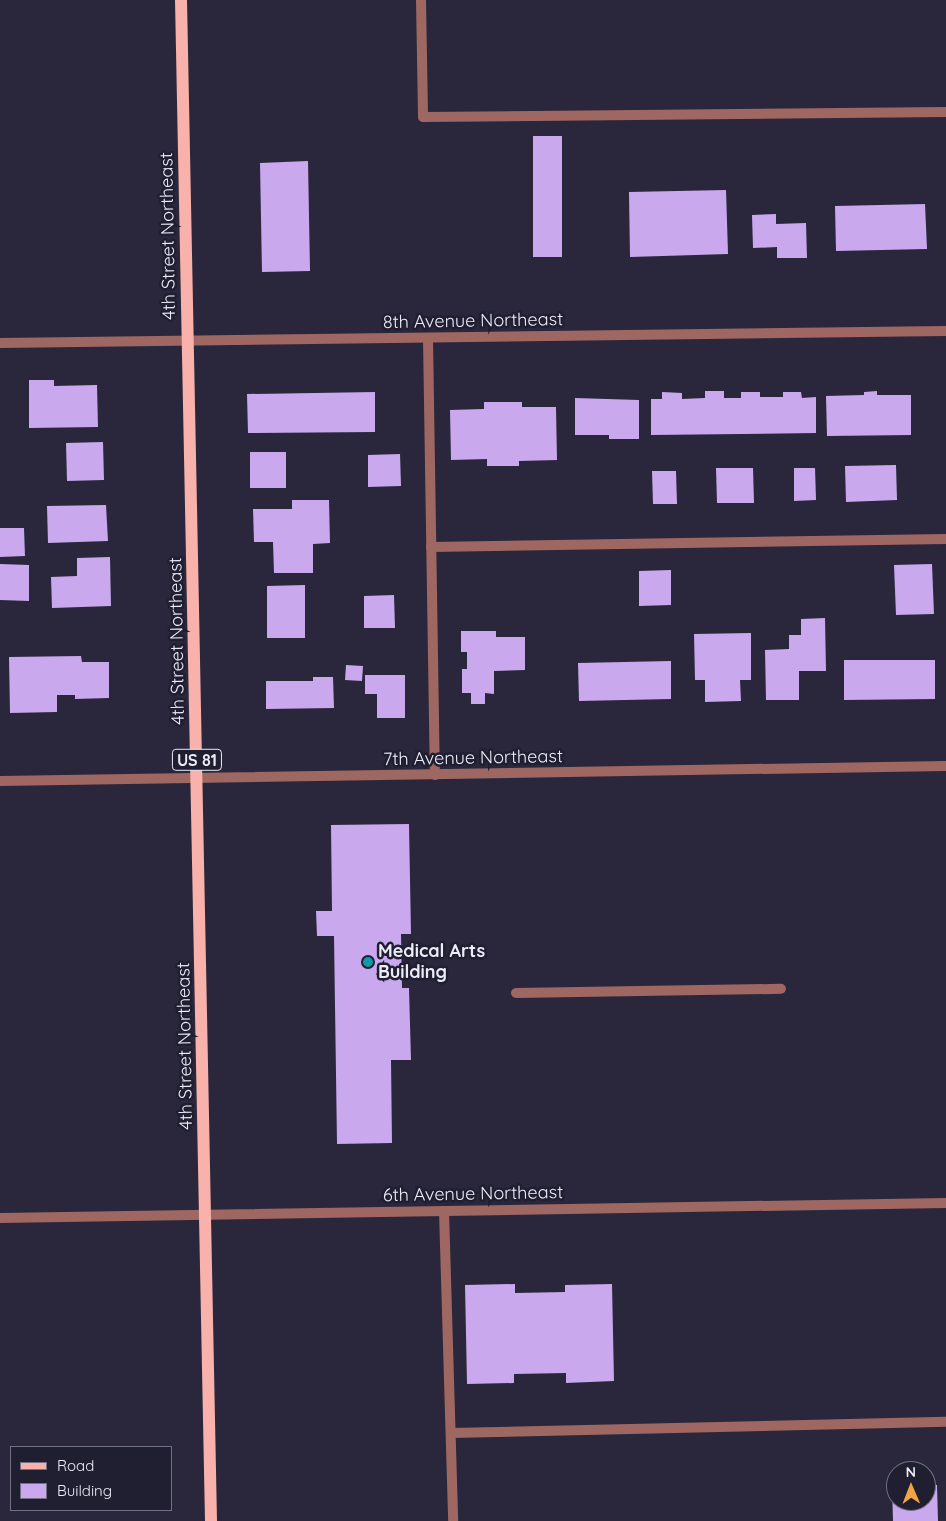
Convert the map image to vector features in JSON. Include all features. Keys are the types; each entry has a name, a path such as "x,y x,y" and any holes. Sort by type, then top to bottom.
{"main road":[{"name":"4th Street Northeast","path":"181,0 198,780 211,1521"}],"street":[{"path":"421,0 423,117 946,112"},
{"name":"8th Avenue Northeast","path":"0,343 946,331"},
{"path":"428,338 435,775"},
{"path":"431,547 946,539"},
{"name":"7th Avenue Northeast","path":"0,782 946,766"},
{"path":"516,993 781,989"},
{"name":"6th Avenue Northeast","path":"0,1218 946,1203"},
{"path":"444,1211 453,1521"},
{"path":"451,1433 946,1422"}],"building":[{"path":"533,136 562,136 562,257 533,257"},
{"path":"308,161 310,271 262,272 260,163"},
{"path":"726,190 728,254 630,257 629,192"},
{"path":"925,204 927,249 836,251 835,206"},
{"path":"776,214 776,224 806,223 807,258 777,258 777,247 753,248 752,215"},
{"path":"29,380 54,380 54,386 97,385 98,427 29,428"},
{"path":"705,391 724,391 724,398 741,398 741,392 760,392 760,397 783,397 783,392 801,392 802,398 816,397 816,433 651,435 651,399 662,399 662,392 682,393 682,399 705,398"},
{"path":"877,391 877,395 911,395 911,435 827,436 826,396 864,395 864,392"},
{"path":"375,392 375,432 248,433 247,394"},
{"path":"575,398 639,400 639,439 609,439 609,435 575,435"},
{"path":"484,402 522,402 522,407 556,407 557,460 519,461 519,466 487,466 487,459 451,460 450,410 484,409"},
{"path":"103,442 104,480 67,481 66,443"},
{"path":"250,452 286,452 286,488 250,488"},
{"path":"400,454 401,486 368,487 368,455"},
{"path":"896,465 897,500 846,502 845,466"},
{"path":"716,468 753,468 754,503 717,503"},
{"path":"794,468 815,468 816,500 794,501"},
{"path":"652,471 676,471 677,504 653,504"},
{"path":"292,500 329,500 330,543 313,544 313,573 274,573 273,542 254,542 253,509 292,509"},
{"path":"106,505 108,541 48,543 47,506"},
{"path":"0,528 24,528 25,556 0,557"},
{"path":"110,557 111,606 52,608 51,577 77,576 77,558"},
{"path":"0,564 29,565 29,601 0,600"},
{"path":"932,564 934,614 896,615 894,565"},
{"path":"671,570 671,605 639,606 639,571"},
{"path":"305,585 305,638 267,638 267,586"},
{"path":"394,595 395,628 364,628 364,596"},
{"path":"825,618 826,671 799,671 799,700 766,700 765,650 789,649 789,635 801,635 801,619"},
{"path":"461,631 496,631 496,637 525,637 525,670 494,671 494,694 485,693 485,704 471,704 471,693 462,693 462,669 467,669 467,652 461,652"},
{"path":"751,633 751,680 740,680 741,701 705,702 705,680 695,680 694,634"},
{"path":"81,656 82,662 109,662 109,698 75,699 75,695 57,695 57,712 10,713 9,657"},
{"path":"844,660 935,660 935,699 844,700"},
{"path":"671,661 671,699 579,701 578,663"},
{"path":"346,665 363,666 362,681 345,680"},
{"path":"365,675 405,675 405,718 377,718 377,694 365,694"},
{"path":"313,677 333,677 334,708 266,709 266,681 313,681"},
{"name":"Medical Arts Building","path":"409,824 411,934 401,934 402,988 409,988 411,1060 391,1060 392,1143 337,1144 334,936 317,936 316,911 332,911 331,825"},
{"path":"515,1284 515,1293 565,1292 565,1285 612,1284 614,1381 566,1383 566,1373 514,1374 514,1383 467,1384 465,1285"},
{"path":"937,1485 938,1521 893,1521 893,1511 936,1511"}],"place":[{"name":"Medical Arts Building","path":"368,962"}]}
